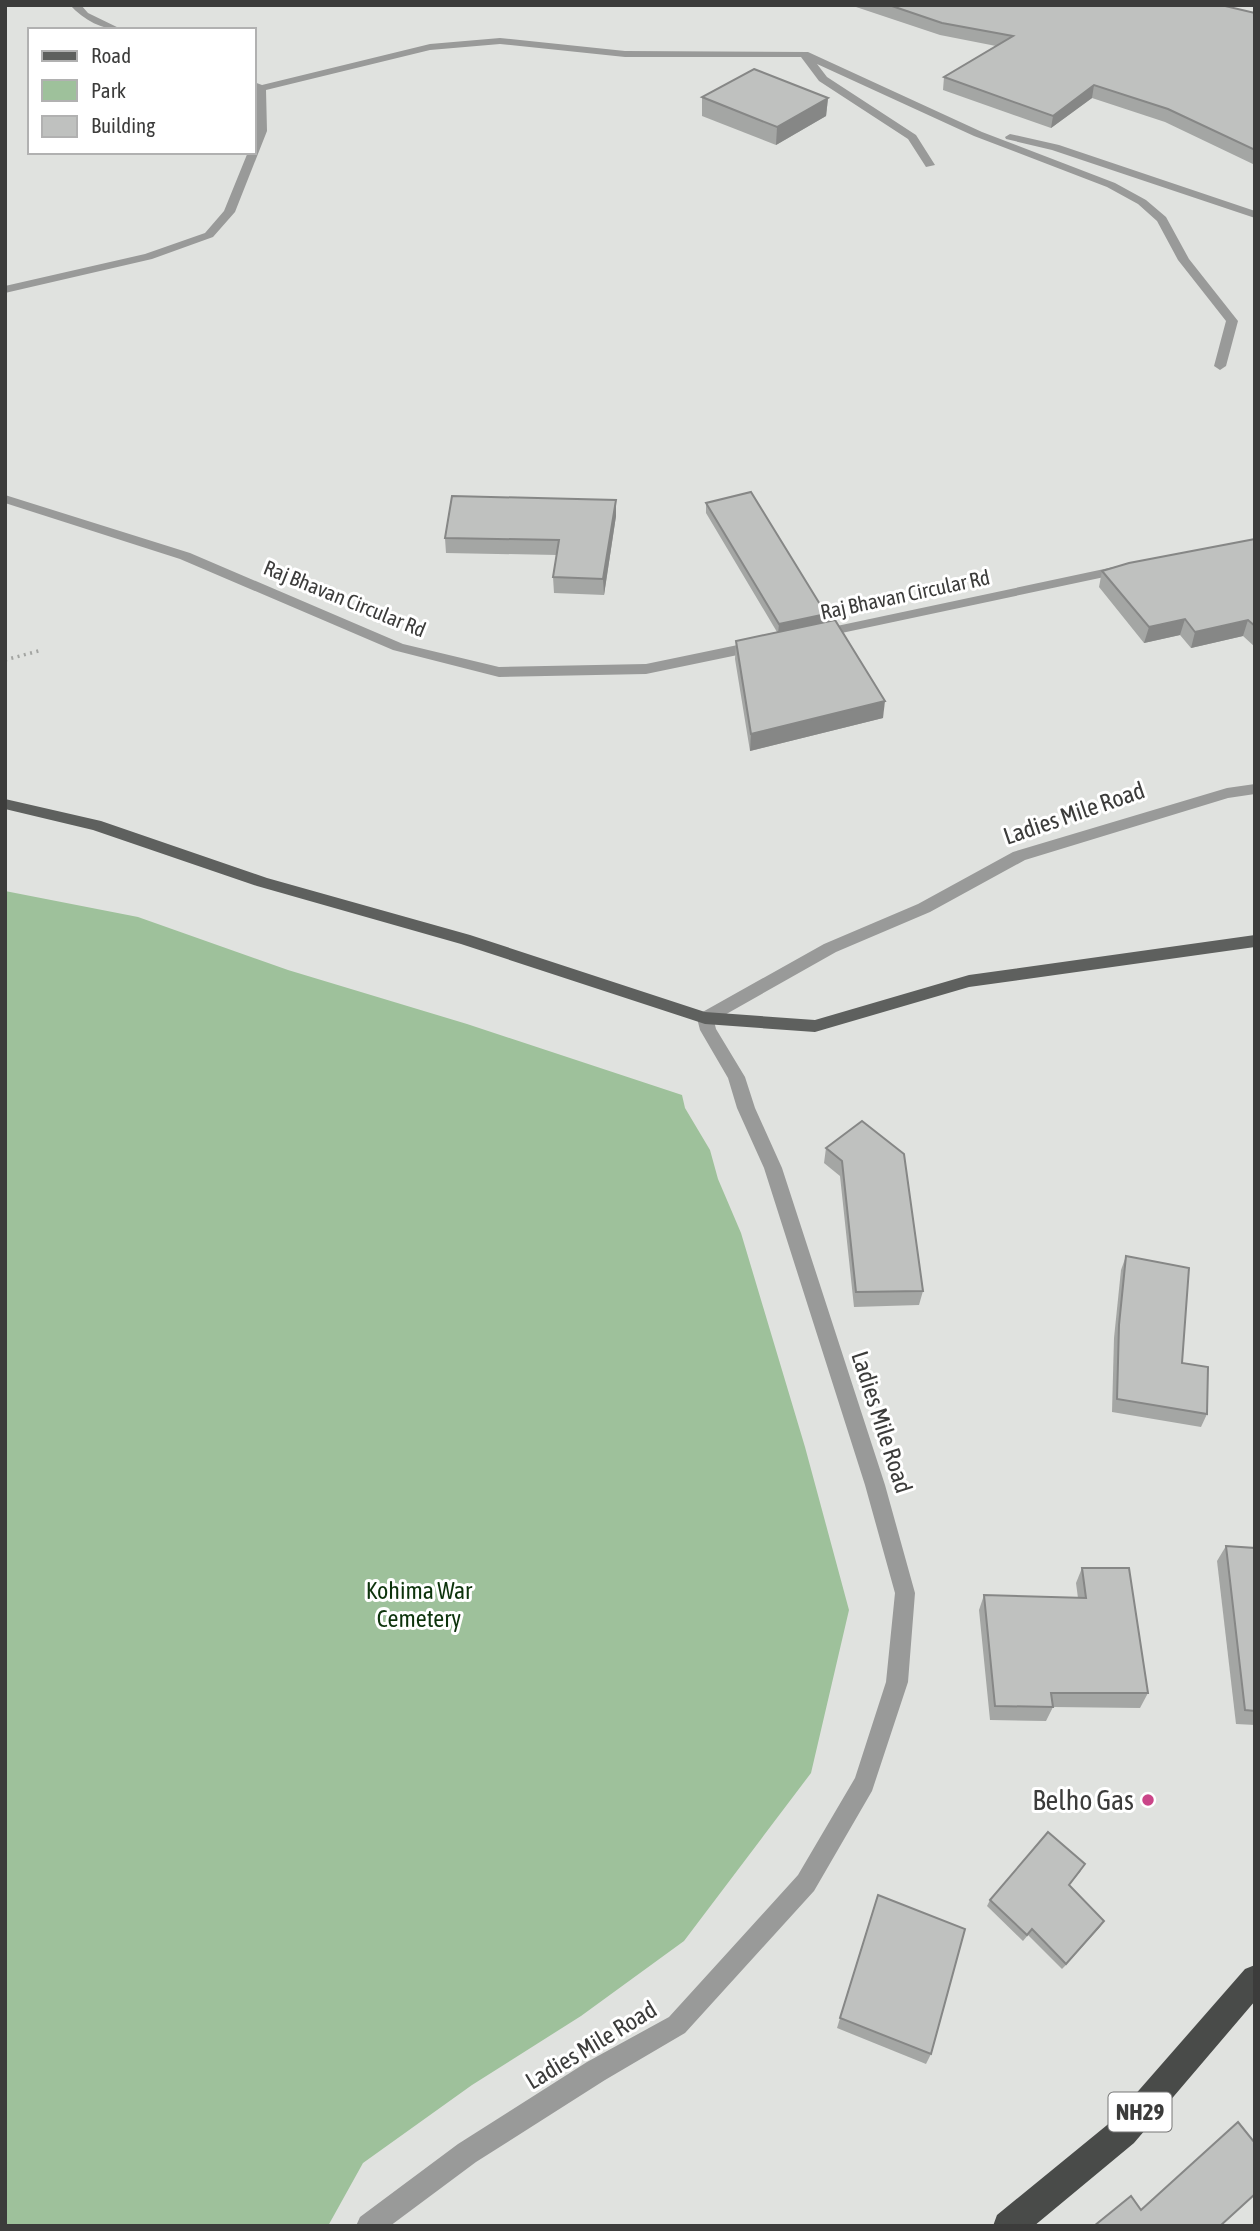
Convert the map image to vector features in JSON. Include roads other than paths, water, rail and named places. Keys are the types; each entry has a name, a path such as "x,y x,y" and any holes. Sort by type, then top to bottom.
{"highway":[{"name":"NH29","path":"1008,2226 1124,2132 1255,1979"}],"main road":[{"path":"5,804 96,825 263,882 464,940 705,1018 815,1026 969,981 1255,941"}],"street":[{"path":"75,5 85,15 114,28"},
{"path":"256,146 262,131 257,86 430,47 500,41 625,54 804,54 955,124 1111,185 1142,202 1162,219 1184,260 1233,321 1220,366"},
{"path":"804,54 823,79 912,137 930,165"},
{"path":"955,124 1055,147 1255,215"},
{"path":"5,290 148,257 209,235 229,212 253,154"},
{"name":"Raj Bhavan Circular Rd","path":"5,499 185,556 258,584 398,647 499,672 646,669 766,645"},
{"name":"Raj Bhavan Circular Rd","path":"806,637 1143,566"},
{"name":"Ladies Mile Road","path":"369,2226 467,2153 596,2071 677,2025 806,1883 864,1783 897,1682 905,1593 875,1485 773,1168 746,1108 736,1077 708,1030 705,1018 830,948 924,908 1019,856 1227,793 1255,789"}],"place":[{"name":"Belho Gas","path":"1148,1800"}],"park label":[{"name":"Kohima War Cemetery","path":"419,1604"}]}
